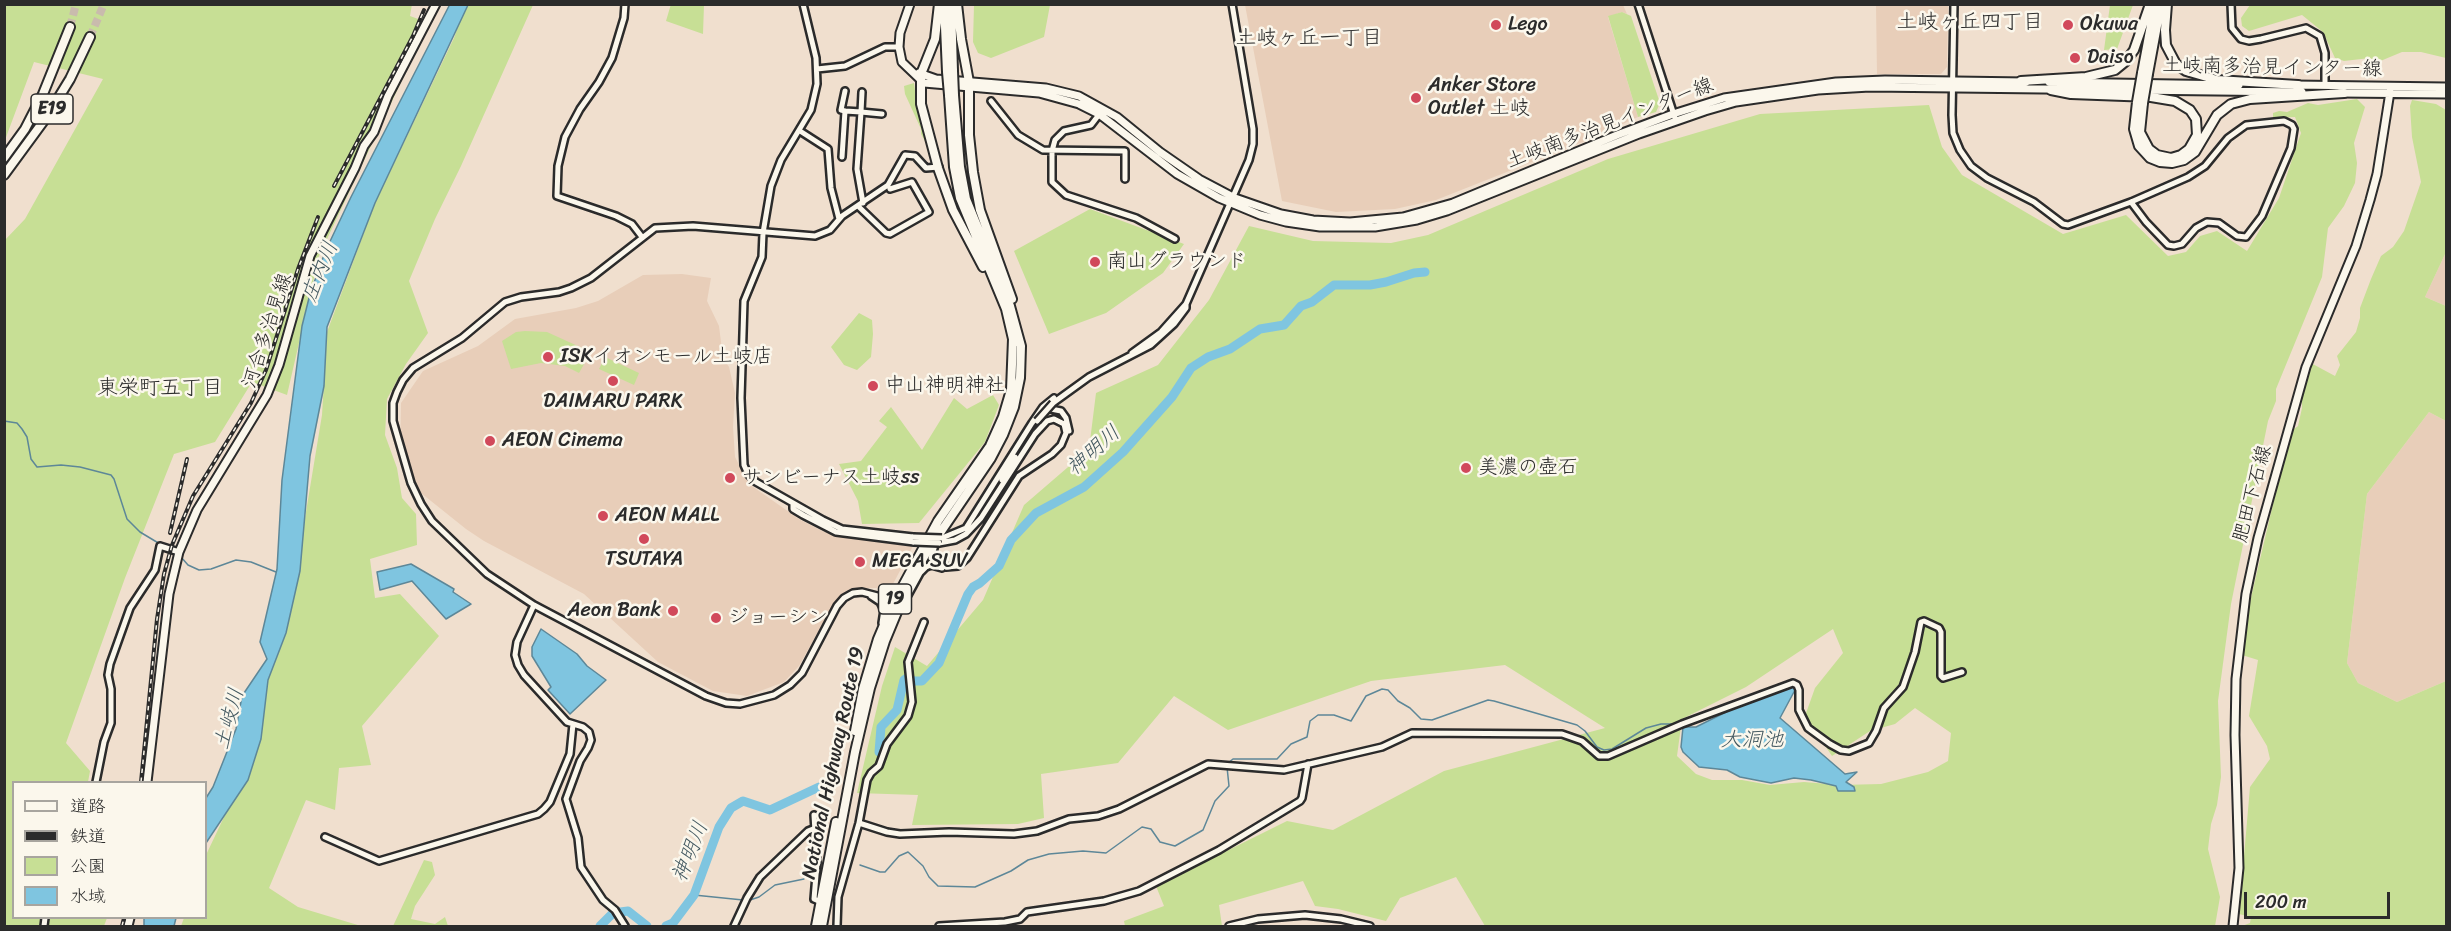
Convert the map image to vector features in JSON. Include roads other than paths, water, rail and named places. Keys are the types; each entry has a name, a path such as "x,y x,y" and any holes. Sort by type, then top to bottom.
{"highway":[{"name":"19","path":"939,4 934,39 920,77 921,104 938,168 961,225 999,294"},
{"name":"National Highway Route 19","path":"816,927 863,689 881,632 922,548 990,446 1006,411 1011,390 1014,356 1008,319 960,198 954,167 950,71 944,4"},
{"name":"National Highway Route 19","path":"950,71 951,4"},
{"name":"19","path":"957,4 969,85 972,172 980,210 1021,325 1021,346"},
{"path":"2021,81 2086,77 2115,70 2134,50 2150,4"},
{"path":"2156,4 2134,129 2139,146 2150,158 2172,163 2184,160 2195,152 2217,116 2231,104 2250,99 2344,93"},
{"path":"2145,73 2161,4"},
{"path":"2167,4 2166,45 2172,58 2181,68 2193,74 2217,80 2298,85"},
{"name":"E19","path":"4,158 25,129 43,94 70,27"},
{"name":"E19","path":"4,175 48,115 70,80 90,37"},
{"path":"2051,90 2071,94 2151,96 2175,101 2186,106 2196,119 2197,135 2189,149 2172,158 2157,155 2149,150 2140,132 2140,103"},
{"name":"National Highway Route 19","path":"822,927 855,752 870,687 890,628 909,584 925,555 991,458 1012,415 1020,378 1021,346 1010,306 966,199 951,95"}],"main road":[{"name":"河合多治見線","path":"147,781 169,594 179,552 197,510 267,395 279,365 310,256 364,146 381,119 388,96 436,4"},
{"path":"910,4 900,33 899,46 902,62 920,77"},
{"name":"土岐南多治見インター線","path":"920,77 969,85 1056,89 1079,96 1101,111 1183,178 1286,222 1320,227 1359,228 1393,225 1447,211 1674,117 1736,102 1818,90 2021,81 2325,85 2446,93"},
{"name":"土岐南多治見インター線","path":"1953,85 2051,90 2344,93 2446,87"},
{"name":"肥田下石線","path":"2234,927 2239,868 2235,735 2236,679 2246,594 2258,538 2302,377 2356,246 2370,200 2377,174 2390,90"}],"street":[{"path":"625,4 624,18 612,58 571,123 563,143 558,166 557,196 616,216 632,224 642,237"},
{"path":"803,4 817,69 814,100 800,130 776,171 768,199 762,257 744,301 741,398 744,465 748,474 756,482 793,505 793,509 836,532 914,540 941,540 955,540 972,528 994,501 1035,434 1047,421 1054,419 1064,423 1066,433 1061,445 1052,454 1019,476 971,554 958,566 946,567 931,558 933,548 976,483 978,475"},
{"path":"941,540 966,528 1043,407 1076,382 1144,345 1171,322 1185,304 1249,160 1253,144 1253,129 1232,4"},
{"path":"1638,4 1674,117"},
{"path":"1954,4 1953,133 1960,150 1971,166 1987,178 2034,202 2063,224 2074,223 2131,202 2196,172 2205,166 2228,138 2246,125 2284,121 2292,125 2294,129 2291,148 2262,216 2246,237 2237,236 2219,223 2207,222 2196,228 2182,244 2174,246 2168,244 2146,222 2131,202"},
{"path":"2230,4 2232,28 2241,39 2249,41 2306,28 2320,36 2325,53 2325,85"},
{"path":"817,69 845,66 885,46 899,46"},
{"path":"845,91 841,111 882,114"},
{"path":"862,92 857,169 861,205 886,233 890,234 929,212 912,182 890,189"},
{"path":"991,101 1018,135 1043,150 1125,151 1125,179"},
{"path":"842,157 845,111"},
{"path":"1101,111 1091,125 1070,129 1059,135 1052,151 1052,182 1066,195 1136,218 1174,239"},
{"path":"800,130 828,149 831,188 839,219"},
{"path":"922,548 918,550 896,593 885,598 862,592 853,593 844,598 837,606 802,673 790,685 774,695 740,704 726,703 706,696 534,605 487,574 432,521 411,483 393,421 393,403 403,380 413,368 462,338 505,302 571,288 591,278 655,228 668,226 815,236 830,230 839,219 888,185 905,155 915,156 926,168 938,168"},
{"path":"972,528 1037,421 1089,377 1151,345 1174,324 1186,308 1185,304"},
{"path":"890,628 897,621 920,573 931,565 949,571 964,565 1020,480 1064,447 1069,435 1069,425 1060,411 1052,406"},
{"path":"96,781 104,742 111,723 111,689 108,675 110,664 130,608 155,570 160,546 179,552"},
{"path":"870,595 880,602 884,609 881,632"},
{"path":"534,605 517,642 515,655 524,675 567,722 583,727 589,732 591,740 580,761 566,799 578,838 581,867 603,900 615,910 625,927"},
{"path":"837,927 838,897 859,823 867,780 879,766 887,744 908,716 912,702 908,662 924,622"},
{"path":"859,823 900,834 949,832 1014,834 1037,831 1069,819 1098,816 1119,808 1208,764 1284,770 1382,747 1412,733 1562,734 1582,741 1595,753 1608,756 1682,724 1795,683 1799,690 1799,710 1808,728 1830,744 1841,750 1849,751 1869,743 1884,708 1903,687 1915,652 1921,622 1939,628 1941,632 1939,669 1941,676 1943,678 1962,672"},
{"path":"325,837 379,861 538,814 550,802 570,754 573,724"},
{"path":"939,927 1005,922 1020,919 1027,912 1095,903 1139,891 1219,850 1300,801 1308,764"},
{"path":"814,815 817,883 814,899 821,902"},
{"path":"734,927 747,898 760,877 808,831 813,829"},
{"path":"1229,927 1258,919 1305,915 1341,919 1370,927"}],"water":[{"name":"庄内川","path":"450,4 468,5 375,203 327,327 324,386 310,456 300,571 286,633 268,680 261,739 248,780 207,842 207,796 236,729 242,696 267,659 260,642 277,569 282,480 302,326 310,294 325,252"},
{"path":"411,564 454,589 453,592 471,604 446,619 412,581 380,590 377,572"},
{"path":"541,629 577,654 587,666 606,680 570,714 548,690 551,687 532,656 532,647"},
{"name":"大洞池","path":"1795,686 1780,718 1845,774 1857,772 1846,782 1854,787 1855,791 1838,791 1836,786 1811,780 1794,778 1771,783 1740,777 1727,770 1699,767 1683,752 1681,747 1683,727 1696,727 1730,710"},
{"path":"144,919 176,919 174,926 144,926"}],"waterway":[{"name":"神明川","path":"879,752 881,727 897,710 904,680 907,678 922,681 939,663 968,594 973,587 999,566 1011,540 1036,513 1084,487 1123,452 1172,397 1191,368 1208,357 1230,349 1260,329 1284,325 1301,306 1312,302 1334,285 1370,285 1425,272"},
{"path":"4,421 17,423 22,429 27,437 31,459 37,467 61,465 80,467 111,475 127,519 140,532 160,544"},
{"path":"181,557 188,565 199,570 211,569 236,560 251,562 276,572"},
{"path":"1228,763 1233,759 1277,759 1291,744 1307,737 1310,721 1318,715 1334,715 1351,721 1366,696 1382,689 1388,690 1421,719 1432,720 1488,700 1494,701 1577,725 1585,731 1597,747 1604,750 1612,749 1646,728 1661,724 1676,724"},
{"path":"860,865 885,872 899,856 908,852 923,866 938,886 975,887 1011,871 1028,860 1049,854 1083,851 1106,853 1142,827 1151,829 1160,842 1175,846 1203,830 1215,801 1229,786 1227,767"},
{"name":"神明川","path":"666,926 673,923 694,895 719,827 731,808 743,801 770,810 819,787"},
{"path":"747,901 759,897 775,885 804,879"},
{"path":"694,895 743,900"},
{"name":"神明川","path":"600,926 613,913 628,911 647,926"}],"tunnel":[{"path":"70,27 76,4"},
{"path":"90,37 104,4"}],"railway":[{"path":"334,186 413,36 424,10"},
{"path":"141,781 157,619 164,574 172,545 193,496 251,403 266,370 298,269 318,217"},
{"path":"170,533 187,459"},
{"path":"122,926 124,919"}],"place":[{"name":"Lego","path":"1496,25"},
{"name":"Okuwa","path":"2068,25"},
{"name":"Daiso","path":"2075,58"},
{"name":"Anker Store Outlet 土岐","path":"1416,98"},
{"name":"南山グラウンド","path":"1095,262"},
{"name":"ISKイオンモール土岐店","path":"548,357"},
{"name":"DAIMARU PARK","path":"613,381"},
{"name":"中山神明神社","path":"873,386"},
{"name":"AEON Cinema","path":"490,441"},
{"name":"美濃の壺石","path":"1466,468"},
{"name":"サンビーナス土岐ss","path":"730,478"},
{"name":"AEON MALL","path":"603,516"},
{"name":"TSUTAYA","path":"644,539"},
{"name":"MEGA SUV","path":"860,562"},
{"name":"Aeon Bank","path":"673,611"},
{"name":"ジョーシン","path":"716,618"}],"district":[{"name":"土岐ヶ丘四丁目","path":"1970,23"},
{"name":"土岐ヶ丘一丁目","path":"1309,39"},
{"name":"東栄町五丁目","path":"160,389"}],"water label":[{"name":"土岐川","path":"230,719"}]}
